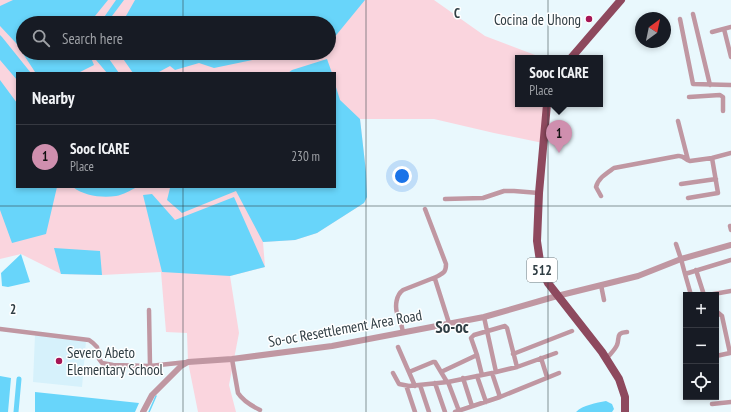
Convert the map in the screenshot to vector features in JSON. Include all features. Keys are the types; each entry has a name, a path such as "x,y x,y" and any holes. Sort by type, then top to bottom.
{"main road":[{"path":"574,55 621,0"},
{"name":"512","path":"547,107 539,193 537,241 541,268 548,283 557,296 606,358 619,379 625,397 625,412"}],"street":[{"path":"693,14 710,85"},
{"path":"680,19 693,84 731,85"},
{"path":"712,32 731,27"},
{"path":"724,29 731,55"},
{"path":"689,97 720,95 723,97 723,111"},
{"path":"678,121 688,160"},
{"path":"601,196 596,187 597,183 614,168 681,155 690,161 712,158 731,153"},
{"path":"688,198 718,192 712,158"},
{"path":"681,184 716,179"},
{"path":"445,199 483,198 504,191 539,193"},
{"path":"403,332 400,317 397,313 397,298 400,292 444,273 446,269 446,264 425,210"},
{"path":"676,244 690,292"},
{"name":"So-oc Resettlement Area Road","path":"188,362 232,359 332,346 484,317 557,296 638,276 681,259 731,245"},
{"path":"685,274 731,260"},
{"path":"696,270 703,292"},
{"path":"436,277 435,279 450,323"},
{"path":"602,285 604,300"},
{"path":"719,293 731,291"},
{"path":"149,310 150,366"},
{"path":"719,314 722,316 730,353 719,355"},
{"path":"484,317 500,397"},
{"path":"486,402 477,355 471,338 472,336 506,327 517,367"},
{"path":"0,329 89,340 97,347 99,359 102,363 113,365 150,366 188,362"},
{"path":"513,354 572,331"},
{"path":"606,358 617,346 619,335 622,332 627,332"},
{"path":"398,347 409,372 418,385 429,412"},
{"path":"394,373 399,384 409,386 448,382 517,367 556,352"},
{"path":"441,372 477,355"},
{"path":"541,358 548,377"},
{"path":"232,359 238,393 242,399 260,410"},
{"path":"409,372 434,361 436,362 448,382 457,411 471,408 559,373"},
{"path":"143,412 152,395 181,366 188,362"},
{"path":"463,378 471,408"},
{"path":"435,383 445,412"},
{"path":"409,386 407,388 415,412"},
{"path":"712,404 731,402"}],"shaded area":[{"path":"0,0 434,0 485,36 535,55 515,55 515,107 548,107 543,143 434,119 360,119 366,172 367,197 364,203 317,233 295,240 263,242 265,267 230,276 239,333 229,385 236,412 198,412 188,362 187,333 166,332 161,272 102,275 61,274 21,254 0,259"},
{"name":"Severo Abeto Elementary School","path":"35,335 86,341 82,387 33,382"}],"water":[{"path":"13,0 108,0 95,16 16,16 16,43 0,26 0,6"},
{"path":"116,0 124,0 112,16 105,16"},
{"path":"135,0 365,0 336,35 336,16 126,16"},
{"path":"0,35 16,55 16,60 20,60 30,72 16,72 16,79 0,60"},
{"path":"27,60 92,60 94,65 80,72 35,72"},
{"path":"96,60 110,60 118,72 106,72"},
{"path":"124,60 252,60 214,68 199,63 175,70 170,66 159,72 132,72"},
{"path":"327,60 332,72 289,72"},
{"path":"0,80 16,102 16,188 57,188 46,234 12,243 0,210"},
{"path":"336,87 340,100 360,119 366,172 367,197 364,203 317,233 295,240 263,242 236,191 182,213 167,200 170,188 336,188"},
{"path":"74,188 135,188 111,197 93,196"},
{"path":"152,194 175,220 234,197 265,267 230,276 162,272 143,195"},
{"path":"54,248 100,251 102,275 61,274"},
{"path":"21,254 30,282 8,287 2,286 1,273"},
{"path":"0,376 11,378 8,412 0,412"},
{"path":"35,392 139,403 135,412 35,412"},
{"path":"606,401 612,404 614,409 612,412 576,412 586,406"}],"waterway":[{"path":"16,412 19,379"},
{"path":"149,412 156,396"}],"place":[{"name":"Cocina de Uhong","path":"589,19"},
{"name":"Sooc ICARE","path":"559,153"},
{"name":"Severo Abeto Elementary School","path":"59,361"}],"district":[{"name":"So-oc","path":"452,327"}]}
